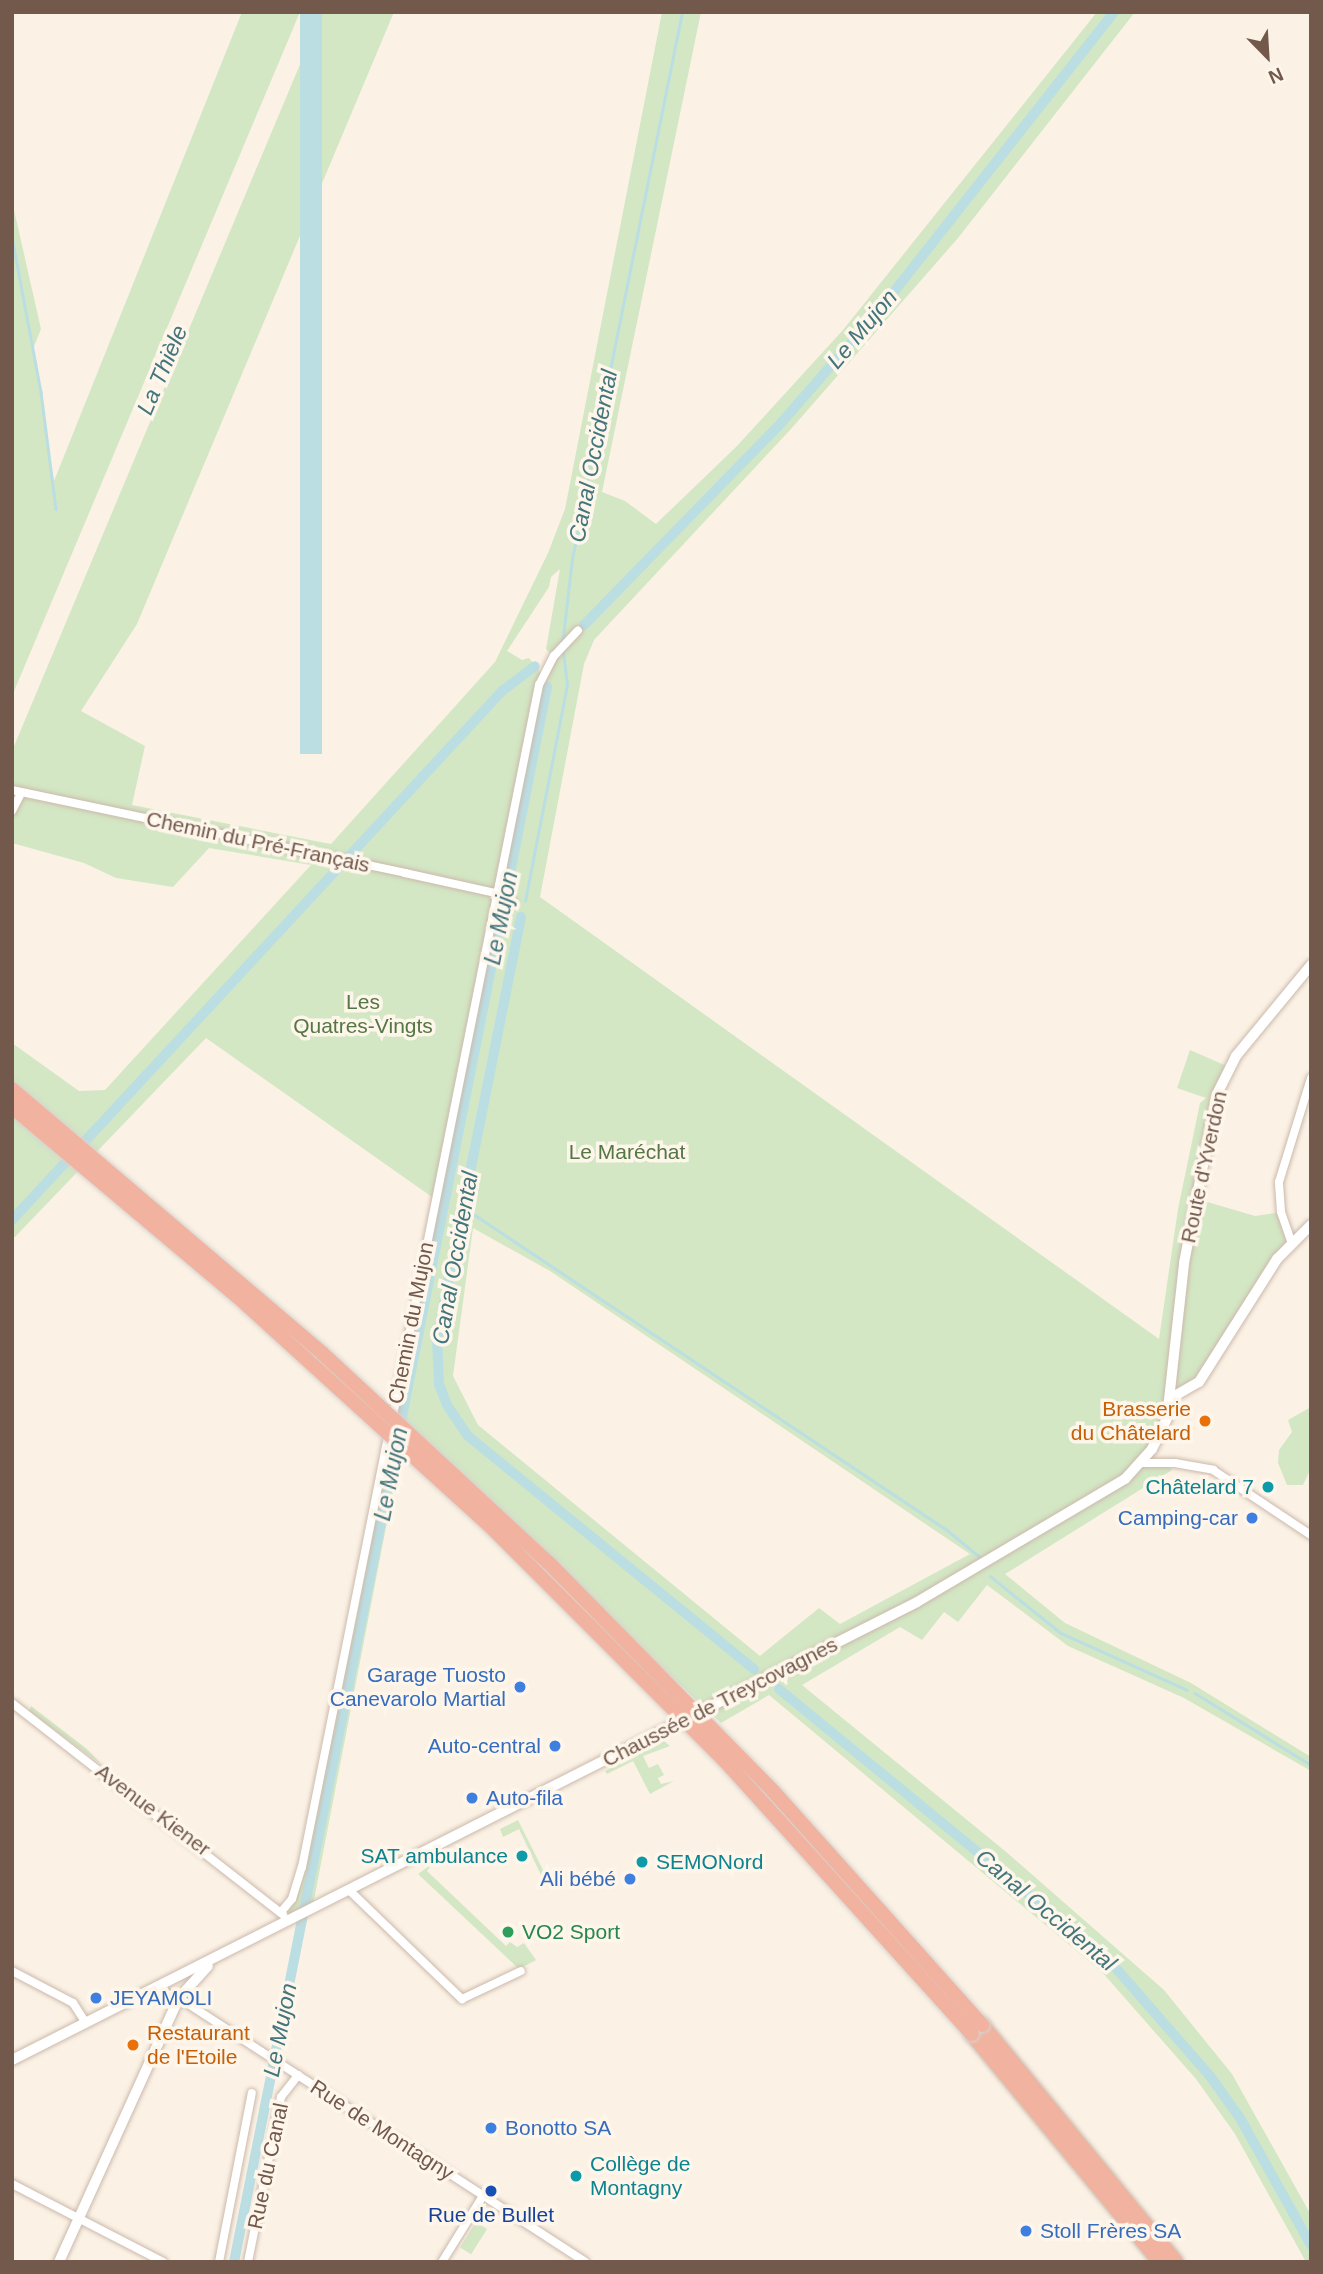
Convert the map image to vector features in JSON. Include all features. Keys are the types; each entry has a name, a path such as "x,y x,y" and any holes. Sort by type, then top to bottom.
{"highway":[{"path":"12,1089 342,1370 634,1647 891,1921 1176,2262"},
{"path":"12,1107 358,1403 629,1663 883,1932 1027,2098 1160,2262"}],"main road":[{"name":"Route d'Yverdon","path":"1142,1463 1161,1433 1171,1398 1186,1250 1217,1094 1241,1049 1311,965"},
{"path":"1171,1398 1199,1382 1291,1241 1311,1225"},
{"name":"Chaussée de Treycovagnes","path":"12,2060 177,1979 287,1918 312,1910 350,1891 974,1572 1097,1499 1142,1463"},
{"path":"59,2262 179,1998 215,1959"},
{"path":"177,1979 179,1998"},
{"path":"151,1991 179,1998"}],"street":[{"name":"Chemin du Mujon","path":"287,1918 304,1854 495,893 547,666 578,630"},
{"name":"Chemin du Pré-Français","path":"16,791 329,856 495,893 512,901"},
{"path":"12,811 16,791"},
{"path":"1291,1241 1281,1212 1279,1182 1311,1078"},
{"path":"1142,1463 1175,1463 1213,1470 1311,1535"},
{"name":"Avenue Kiener","path":"12,1703 287,1918"},
{"path":"350,1891 462,1999 521,1971"},
{"path":"12,1971 67,1998 86,2023"},
{"name":"Rue de Montagny","path":"179,1998 585,2262"},
{"name":"Rue du Canal","path":"248,2262 281,2097 298,2075"},
{"path":"219,2262 252,2092"},
{"path":"12,2184 163,2262"},
{"path":"442,2262 483,2196"}],"green space":[{"path":"242,12 300,12 12,696 12,201 41,329 33,349 54,481"},
{"path":"322,12 394,12 137,624 81,711 145,746 132,805 331,844 495,662 548,553 565,509 662,12 701,12 602,492 625,501 656,524 737,446 843,330 1097,12 1135,12 958,238 791,429 594,640 584,664 540,897 1159,1339 1178,1209 1200,1103 1206,1098 1177,1088 1190,1050 1229,1067 1194,1198 1255,1216 1281,1212 1291,1241 1199,1382 1171,1399 1142,1462 1166,1463 1172,1470 1005,1574 1065,1623 1191,1683 1311,1757 1311,1771 1184,1698 1068,1646 987,1585 958,1622 944,1612 922,1640 900,1627 802,1685 1005,1851 1164,1990 1232,2074 1311,2215 1311,2262 1306,2262 1235,2134 1196,2079 1102,1972 769,1695 721,1723 405,1429 312,1910 287,1923 393,1414 397,1417 432,1197 206,1038 12,1240 12,1043 79,1091 105,1090 311,865 209,848 173,887 116,878 84,863 12,843 12,751","holes":["560,569 546,649 554,657 543,676 529,658 522,660 507,651 549,587 551,577","473,1228 550,1271 970,1554 840,1624 819,1608 760,1656 478,1425 453,1376"]},
{"path":"1311,1407 1311,1468 1303,1485 1287,1485 1278,1463 1279,1450 1292,1432 1288,1420"},
{"path":"31,1706 87,1749 102,1765 29,1711"},
{"path":"664,1741 670,1746 643,1756 649,1768 658,1764 664,1775 658,1778 661,1784 674,1781 650,1794 633,1761 607,1774 605,1771"},
{"path":"518,1820 545,1874 541,1875 519,1829 503,1837 500,1829"},
{"path":"432,1864 427,1871 506,1946 510,1942 517,1947 524,1943 536,1960 519,1969 418,1874"},
{"path":"476,2222 487,2229 471,2254 460,2247"}],"water":[{"path":"300,12 322,12 322,754 300,754"}],"waterway":[{"name":"Canal Occidental","path":"562,645 572,559 682,12"},
{"name":"Le Mujon","path":"584,625 781,423 878,312 1114,12"},
{"path":"12,237 41,392 56,509"},
{"name":"Canal Occidental","path":"525,901 567,685 563,651"},
{"path":"12,1220 502,691 535,666"},
{"name":"Le Mujon","path":"234,2262 547,687"},
{"name":"Canal Occidental","path":"521,917 437,1338 439,1384 447,1405 468,1436 754,1669"},
{"path":"463,1207 947,1530 980,1557"},
{"path":"990,1576 1061,1633 1187,1690"},
{"name":"Canal Occidental","path":"779,1689 1107,1958 1210,2076 1240,2118 1311,2245"},
{"path":"1195,1693 1311,1765"}],"place":[{"name":"Brasserie du Châtelard","path":"1205,1421"},
{"name":"Châtelard 7","path":"1268,1487"},
{"name":"Camping-car","path":"1252,1518"},
{"name":"Garage Tuosto Canevarolo Martial","path":"520,1687"},
{"name":"Auto-central","path":"555,1746"},
{"name":"Auto-fila","path":"472,1798"},
{"name":"SAT ambulance","path":"522,1856"},
{"name":"SEMONord","path":"642,1862"},
{"name":"Ali bébé","path":"630,1879"},
{"name":"VO2 Sport","path":"508,1932"},
{"name":"JEYAMOLI","path":"96,1998"},
{"name":"Restaurant de l'Etoile","path":"133,2045"},
{"name":"Bonotto SA","path":"491,2128"},
{"name":"Collège de Montagny","path":"576,2176"},
{"name":"Rue de Bullet","path":"491,2191"},
{"name":"Stoll Frères SA","path":"1026,2231"}],"water label":[{"name":"La Thièle","path":"162,370"}],"park label":[{"name":"Les Quatres-Vingts","path":"363,1014"},
{"name":"Le Maréchat","path":"627,1152"}]}
